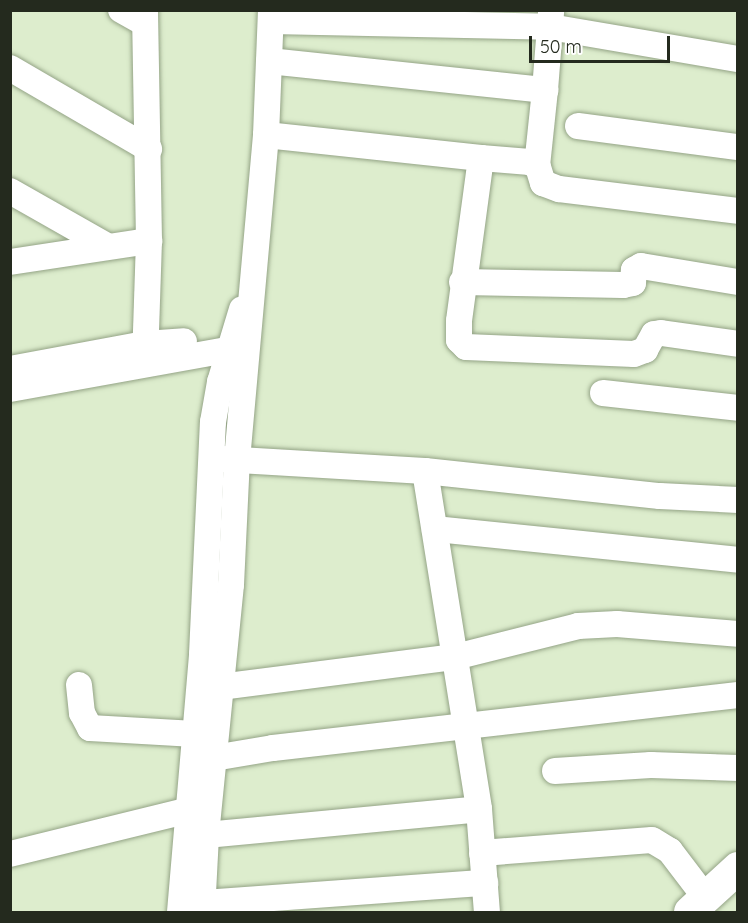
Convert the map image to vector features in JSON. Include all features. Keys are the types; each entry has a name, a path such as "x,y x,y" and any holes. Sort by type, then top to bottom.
{"street":[{"path":"121,10 144,17 149,149 149,241 145,353"},
{"path":"180,912 198,807 203,761 220,687 231,585 240,342 252,281 266,135 271,16 550,19 738,59"},
{"path":"550,19 537,166 543,183 559,189 738,212"},
{"path":"269,61 545,90"},
{"path":"10,68 149,149"},
{"path":"578,126 738,147"},
{"path":"266,135 481,158 524,160 537,166"},
{"path":"481,158 462,282 459,338 470,348 634,354 645,350 654,334 661,333 738,344"},
{"path":"10,191 107,246"},
{"path":"10,262 149,241"},
{"path":"462,282 623,285 633,283 634,270 641,266 738,282"},
{"path":"10,369 240,342"},
{"path":"203,761 195,734 210,458 217,395 240,342"},
{"path":"10,389 145,353"},
{"path":"603,393 738,408"},
{"path":"210,458 425,471 660,496 738,500"},
{"path":"425,471 479,809 487,912"},
{"path":"435,529 738,560"},
{"path":"220,687 455,657 600,624 738,634"},
{"path":"79,686 82,713 90,728 195,734"},
{"path":"203,761 273,748 738,695"},
{"path":"555,771 651,765 738,768"},
{"path":"198,807 206,835 203,908 485,883"},
{"path":"10,854 198,807"},
{"path":"206,835 479,809"},
{"path":"482,853 652,840 670,851 718,891"}]}
